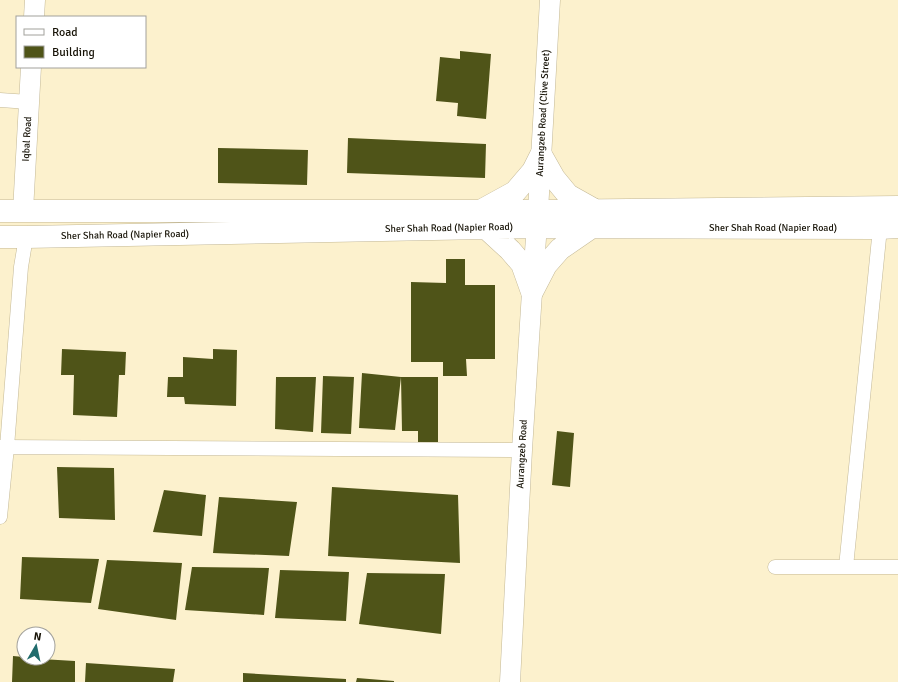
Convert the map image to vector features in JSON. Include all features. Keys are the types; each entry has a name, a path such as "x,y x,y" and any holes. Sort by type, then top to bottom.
{"main road":[{"path":"532,292 546,265 560,249 593,218 568,195 554,178 541,156"},
{"path":"532,292 522,264 484,219 515,192 533,171 541,156"},
{"name":"Sher Shah Road (Napier Road)","path":"0,211 537,219 898,207"},
{"name":"Sher Shah Road (Napier Road)","path":"593,218 889,228"},
{"name":"Sher Shah Road (Napier Road)","path":"0,237 484,219"}],"street":[{"path":"34,16 35,0"},
{"name":"Aurangzeb Road (Clive Street)","path":"537,219 550,0"},
{"name":"Iqbal Road","path":"23,211 31,68"},
{"path":"0,100 29,102"},
{"name":"Aurangzeb Road","path":"510,682 522,450 537,219"},
{"path":"846,567 889,228"},
{"path":"0,517 3,447 21,267 26,237"},
{"path":"3,447 522,450"},
{"path":"775,567 898,567"}],"building":[{"path":"460,51 491,54 486,119 457,116 458,103 436,101 440,57 460,59"},
{"path":"348,138 486,144 485,178 347,173"},
{"path":"218,148 308,150 307,185 218,183"},
{"path":"446,259 465,259 465,285 495,285 495,359 466,359 467,376 443,376 443,362 411,362 411,282 446,283"},
{"path":"62,349 126,352 125,375 119,375 117,417 73,415 74,375 61,375"},
{"path":"213,349 237,350 236,406 185,404 184,397 167,397 168,377 183,377 183,357 213,359"},
{"path":"362,373 401,377 395,430 359,428"},
{"path":"323,376 354,377 351,434 321,433"},
{"path":"276,377 316,377 313,432 275,429"},
{"path":"401,377 438,377 438,442 418,442 418,431 402,431"},
{"path":"557,431 574,433 570,487 552,485"},
{"path":"57,467 114,468 115,520 59,518"},
{"path":"332,487 458,495 460,563 328,556"},
{"path":"164,490 206,495 202,536 153,532"},
{"path":"219,497 297,502 289,556 213,553"},
{"path":"22,557 99,559 91,603 20,599"},
{"path":"107,560 182,563 176,620 98,609"},
{"path":"192,567 269,568 264,615 185,610"},
{"path":"280,570 349,572 346,621 275,618"},
{"path":"367,573 445,574 441,634 359,624"},
{"path":"13,656 16,656 16,666 56,666 56,660 75,661 75,682 12,682"},
{"path":"86,663 175,669 173,682 85,682"},
{"path":"243,673 346,679 346,682 243,682"},
{"path":"357,678 394,681 394,682 356,682"}]}
